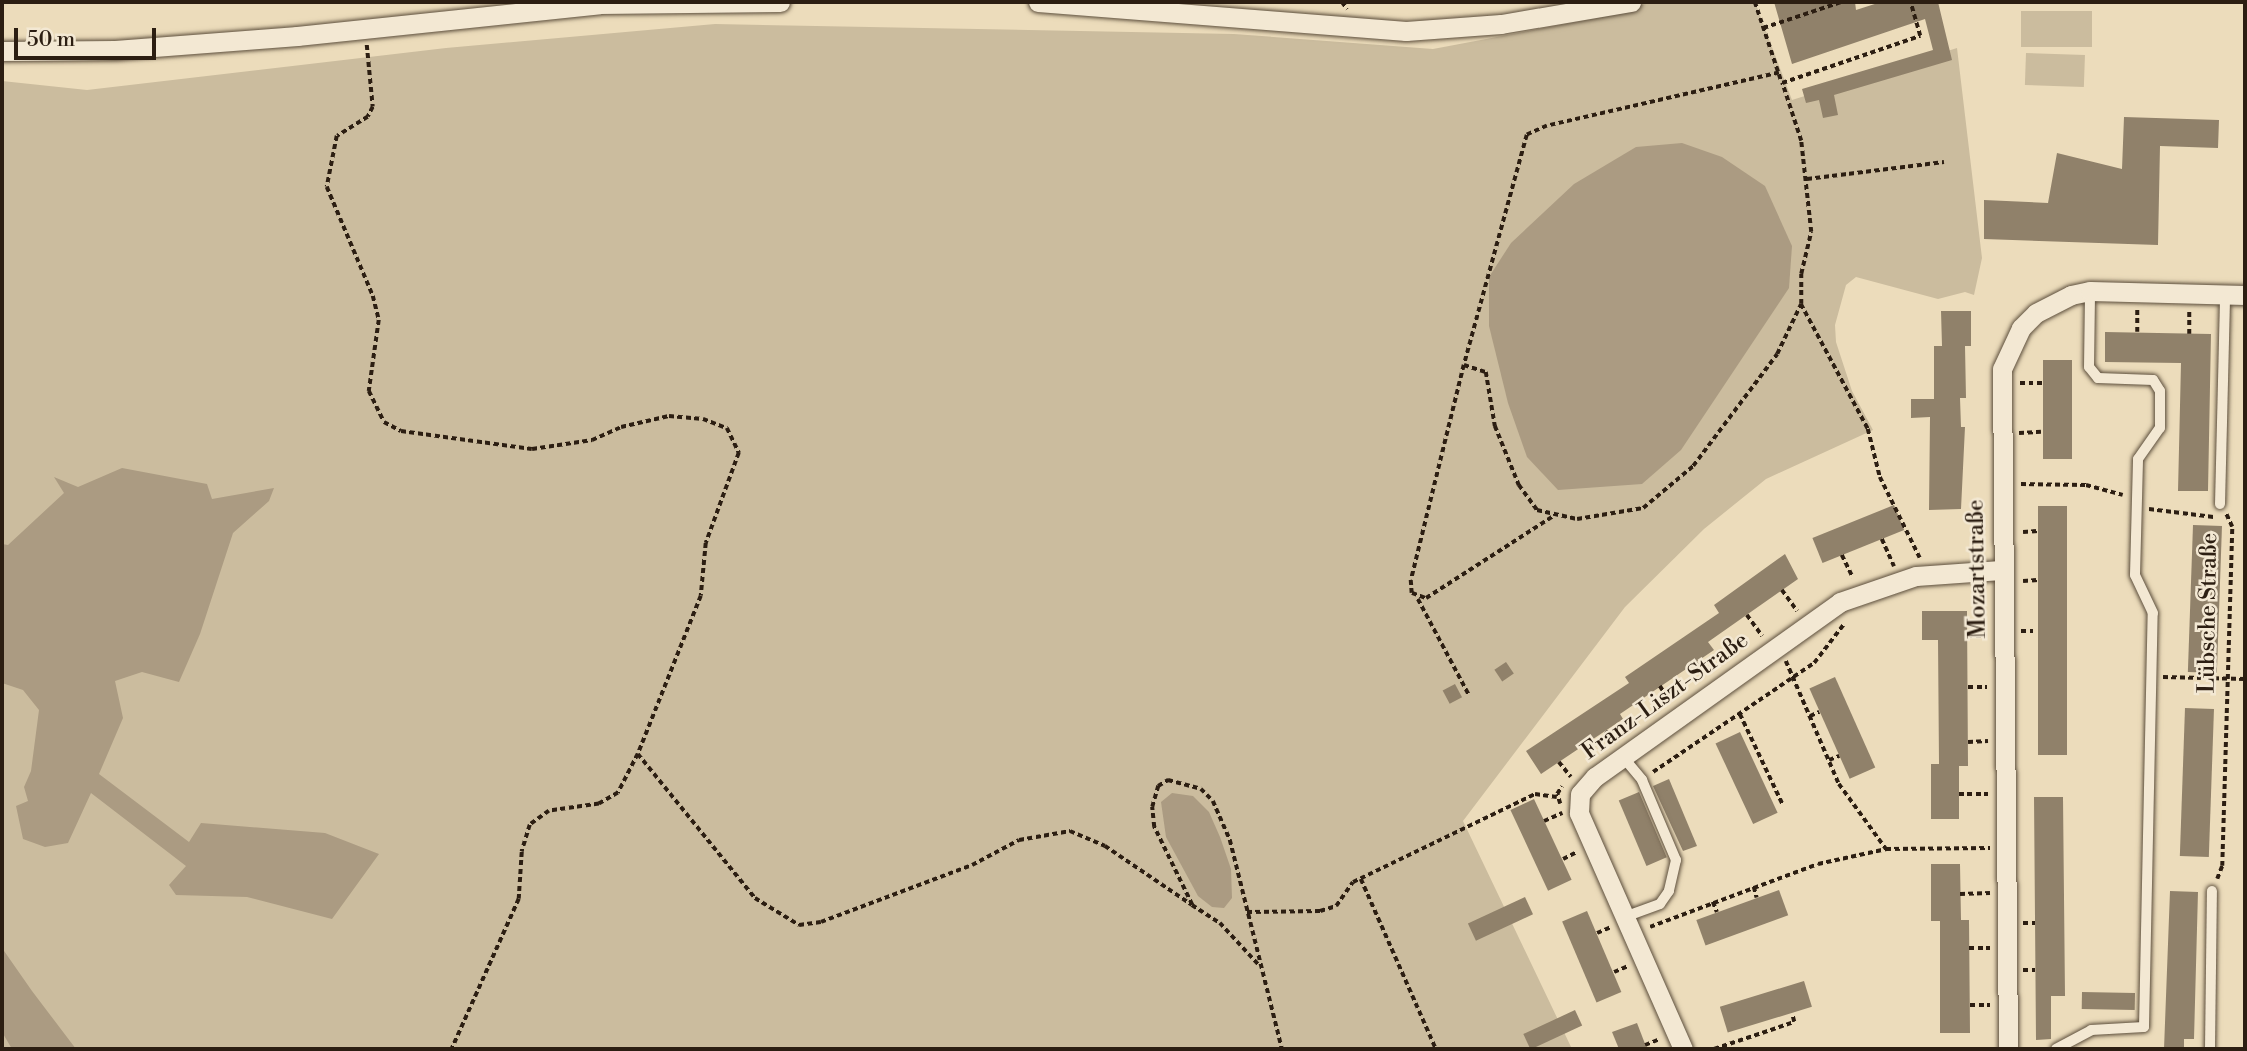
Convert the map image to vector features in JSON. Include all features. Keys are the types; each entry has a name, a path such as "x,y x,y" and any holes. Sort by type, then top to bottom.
{"street":[{"path":"2,51 115,50 599,4 780,2"},
{"path":"1038,2 1406,31 1501,24 1631,2"},
{"name":"Mozartstraße","path":"2008,1049 2008,575 2002,369 2009,347 2036,313 2053,302 2090,291 2225,302 2245,295"},
{"name":"Franz-Liszt-Straße","path":"1683,1049 1625,925 1577,802 1587,785 1619,752 1770,640 1855,589 1916,576 2008,575"}],"lane":[{"path":"2056,1049 2091,1030 2144,1027 2153,613 2135,575 2136,508 2138,459 2160,428 2160,391 2153,380 2098,378 2089,367 2090,291"},
{"name":"Lübsche Straße","path":"2220,503 2225,302"},
{"path":"1619,752 1642,780 1676,860 1668,891 1660,904 1625,925"},
{"path":"2210,1049 2212,891"}],"path":[{"path":"1464,365 1486,372 1495,426 1519,485 1537,510 1577,519 1643,508 1693,466 1777,354 1801,304 1801,274 1811,232 1801,141 1755,2"},
{"path":"1763,28 1841,2"},
{"path":"1782,83 1920,36 1910,2"},
{"path":"369,27 373,107 368,117 337,136 327,187 373,296 379,320 369,391 384,422 401,431 508,449 592,439 621,426 669,416 703,419 727,428 736,439 739,453 706,543 701,596 638,754 618,793 599,804 549,811 530,825 522,852 519,900 452,1049"},
{"path":"1469,695 1411,580 1464,365 1527,135 1547,126 1779,73"},
{"path":"1807,178 1944,162"},
{"path":"2176,309 2225,302"},
{"path":"1801,304 1868,429 1880,477 1923,563"},
{"path":"2125,309 2150,309"},
{"path":"2137,309 2137,332"},
{"path":"2189,309 2189,334"},
{"path":"2017,373 2015,383 2042,383"},
{"path":"2015,421 2015,446"},
{"path":"2015,433 2041,432"},
{"path":"2015,484 2086,485 2113,495 2137,496"},
{"name":"Lübsche Straße","path":"2212,891 2222,866 2232,527 2220,503"},
{"path":"2136,508 2228,519"},
{"path":"1418,598 1426,598 1556,514"},
{"path":"2015,532 2038,531"},
{"path":"1882,539 1895,568"},
{"path":"1642,780 1794,678 1837,637 1855,589 1842,555"},
{"path":"2008,575 2038,580"},
{"path":"1782,590 1798,612"},
{"path":"1747,615 1770,640 1794,678 1839,784 1886,849"},
{"path":"2016,618 2016,644"},
{"path":"1967,636 1993,636"},
{"path":"1695,662 1707,680"},
{"path":"2152,677 2245,680"},
{"path":"1660,686 1672,705"},
{"path":"1968,687 1993,687"},
{"path":"1810,716 1819,712"},
{"path":"1740,714 1783,805"},
{"path":"1606,731 1619,752"},
{"path":"1968,742 1993,741"},
{"path":"1750,752 1757,749"},
{"path":"638,754 755,898 799,925 821,922 972,865 1019,840 1070,831 1105,846 1220,923 1259,965"},
{"path":"1829,760 1839,756"},
{"path":"1559,762 1572,778"},
{"path":"1192,905 1154,827 1153,797 1158,786 1168,780 1201,789 1213,801 1230,840 1259,965 1271,995 1282,1049"},
{"path":"1769,792 1775,789"},
{"path":"1247,912 1320,911 1336,906 1361,879 1535,794 1557,797"},
{"path":"1959,794 1994,794"},
{"path":"1545,821 1563,812"},
{"path":"1597,933 1713,902 1818,864 1886,849 1995,848 1995,859"},
{"path":"1563,859 1580,851"},
{"path":"1361,879 1436,1049"},
{"path":"1960,894 1995,893 1995,882"},
{"path":"1754,887 1757,898"},
{"path":"1713,902 1717,912"},
{"path":"2019,922 2019,934"},
{"path":"1969,948 1995,948 1995,959"},
{"path":"2019,958 2019,970"},
{"path":"1614,972 1629,965"},
{"path":"1970,1005 1996,1004 1996,1016"},
{"path":"1714,1049 1794,1022 1792,1014"},
{"path":"1750,1027 1753,1036"},
{"path":"1645,1045 1661,1039"}],"shaded area":[{"path":"1652,2 1755,2 1792,100 1957,48 1982,258 1974,295 1965,292 1938,299 1856,277 1846,285 1835,325 1836,342 1852,391 1873,430 1766,479 1704,529 1625,607 1463,821 1572,1049 2,1049 2,81 87,90 446,48 715,24 1234,34 1433,49 1592,19"},
{"path":"2021,11 2092,11 2092,47 2021,47"},
{"path":"2026,53 2085,55 2084,87 2025,85"},
{"path":"1682,143 1722,157 1765,186 1792,246 1789,288 1681,450 1642,484 1558,490 1527,457 1508,403 1489,326 1489,277 1511,243 1574,184 1636,147"},
{"path":"122,468 207,484 212,499 274,488 269,501 233,533 200,634 179,682 142,672 115,681 123,718 99,774 189,842 201,823 325,833 379,854 332,919 247,897 176,895 169,885 186,866 91,793 68,843 45,847 23,839 16,806 28,801 24,787 31,771 39,710 23,690 2,683 2,544 8,545 64,493 54,477 78,487"},
{"path":"1172,793 1193,796 1209,812 1231,869 1232,898 1224,908 1212,907 1198,896 1166,837 1161,802"},
{"path":"2,948 76,1049 12,1049 2,1032"}],"building":[{"path":"1774,2 1855,2 1856,10 1881,2 1938,2 1952,60 1834,95 1838,115 1823,118 1819,100 1806,103 1802,89 1933,50 1925,19 1792,64"},
{"path":"2124,117 2219,120 2218,148 2160,146 2158,245 1984,239 1984,200 2048,203 2057,153 2122,169"},
{"path":"1941,311 1971,311 1971,346 1965,346 1966,398 1960,398 1961,427 1965,427 1961,509 1929,510 1930,417 1911,418 1911,399 1934,399 1934,346 1942,346"},
{"path":"2105,332 2211,334 2208,491 2178,491 2181,363 2105,362"},
{"path":"2043,360 2072,360 2072,459 2043,459"},
{"path":"1894,505 1904,530 1823,563 1812,538"},
{"path":"2038,506 2067,506 2067,755 2038,755"},
{"path":"2193,525 2222,526 2217,673 2188,672"},
{"path":"1785,554 1798,579 1708,642 1714,650 1620,714 1623,719 1541,774 1526,751 1629,683 1625,677 1719,613 1714,605"},
{"path":"1922,611 1967,611 1968,766 1959,766 1959,819 1931,819 1931,764 1939,764 1938,640 1922,640"},
{"path":"1506,662 1514,674 1502,681 1494,670"},
{"path":"1835,677 1875,767 1850,779 1809,688"},
{"path":"1455,684 1462,697 1450,704 1443,691"},
{"path":"2185,708 2214,709 2209,857 2180,856"},
{"path":"1740,732 1778,813 1753,824 1716,743"},
{"path":"1669,779 1697,846 1683,851 1653,786"},
{"path":"1639,792 1667,857 1646,866 1619,801"},
{"path":"2034,797 2063,797 2065,996 2051,996 2051,1039 2036,1040"},
{"path":"1534,799 1572,880 1548,891 1510,810"},
{"path":"1931,864 1960,864 1961,920 1969,920 1970,1033 1940,1033 1940,921 1931,921"},
{"path":"1779,890 1788,915 1706,945 1696,920"},
{"path":"2170,891 2198,892 2194,1039 2184,1039 2184,1049 2164,1049"},
{"path":"1525,897 1533,914 1476,941 1468,924"},
{"path":"1587,911 1621,992 1597,1003 1562,922"},
{"path":"1804,981 1812,1007 1728,1033 1720,1007"},
{"path":"2082,992 2135,993 2135,1010 2082,1009"},
{"path":"1575,1010 1582,1025 1532,1049 1523,1034"},
{"path":"1637,1023 1647,1049 1619,1049 1612,1032"}]}
